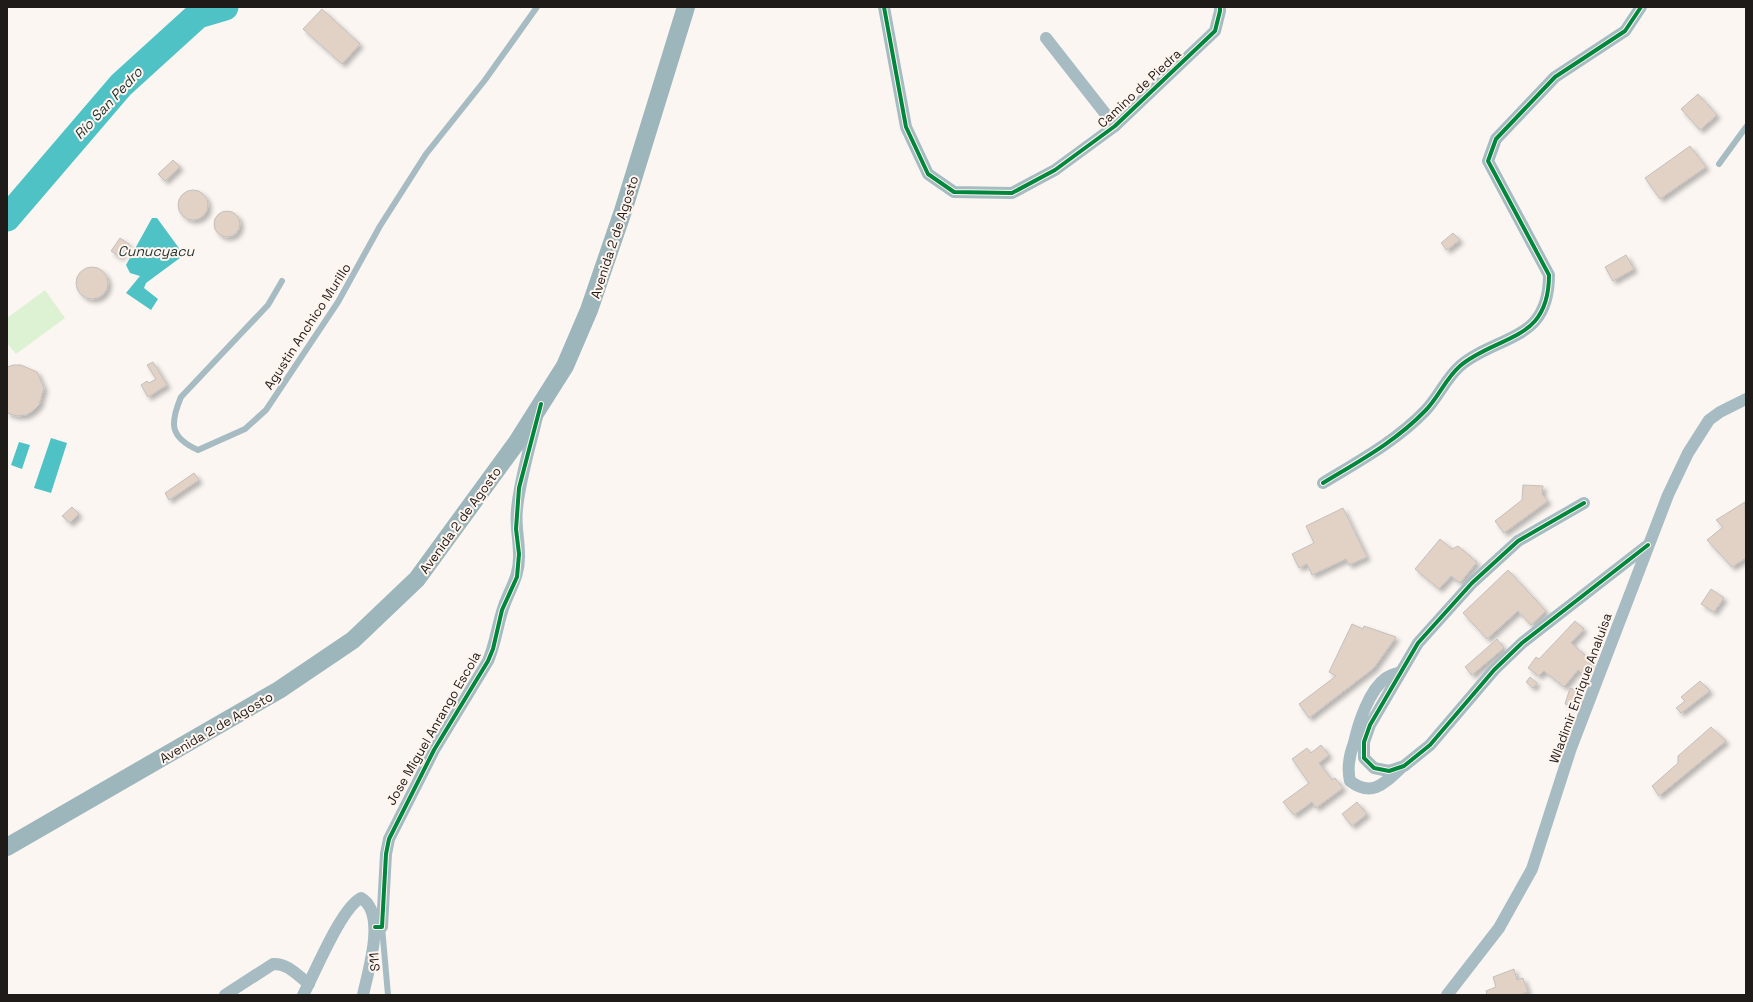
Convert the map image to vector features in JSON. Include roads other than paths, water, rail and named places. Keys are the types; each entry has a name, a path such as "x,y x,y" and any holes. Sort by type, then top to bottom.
{"main road":[{"name":"Avenida 2 de Agosto","path":"7,847 279,690 353,640 417,579 517,442 565,366 589,310 623,211 686,7"}],"street":[{"name":"Camino de Piedra","path":"884,7 906,127 928,174 954,192 1012,194 1055,170 1115,126 1214,32 1220,7"},
{"path":"1323,483 1389,444 1426,411 1459,366 1475,355 1528,328 1537,319 1549,289 1549,275 1488,161 1496,139 1555,77 1625,31 1641,7"},
{"path":"1046,38 1115,126"},
{"name":"Wladimir Enrique Analuisa","path":"1447,995 1498,928 1532,869 1571,748 1648,544 1668,494 1688,453 1709,420 1720,412 1746,399"},
{"name":"Jose Miguel Anrango Escola","path":"379,927 388,839 434,750 488,661 493,649 502,610 517,577 519,554 516,529 519,488 541,404"},
{"path":"1584,503 1518,541 1472,583 1418,643 1359,742 1348,772 1350,781 1358,788 1372,789 1384,784 1430,745 1494,670 1522,643 1648,544"},
{"path":"1359,742 1364,758 1374,768 1389,771 1404,766"},
{"path":"303,995 341,920 356,901 361,898 368,902 379,927 363,995"},
{"path":"225,995 273,964 280,964 287,967 309,984"}],"lane":[{"name":"Agustin Anchico Murillo","path":"282,281 268,305 181,397 174,414 175,432 184,444 198,450 222,441 245,429 266,410 338,302 380,226 426,154 485,80 537,7"},
{"path":"1719,164 1746,127"},
{"name":"S11","path":"379,927 388,995"}],"water":[{"name":"Cunucyacu","path":"152,218 157,218 184,255 146,283 144,288 158,299 151,310 126,293 140,276 130,273 126,265"},
{"path":"51,438 67,443 51,493 34,488"},
{"path":"19,442 30,445 22,469 11,465"}],"waterway":[{"name":"Río San Pedro","path":"7,218 121,85 198,15 225,7"}]}
